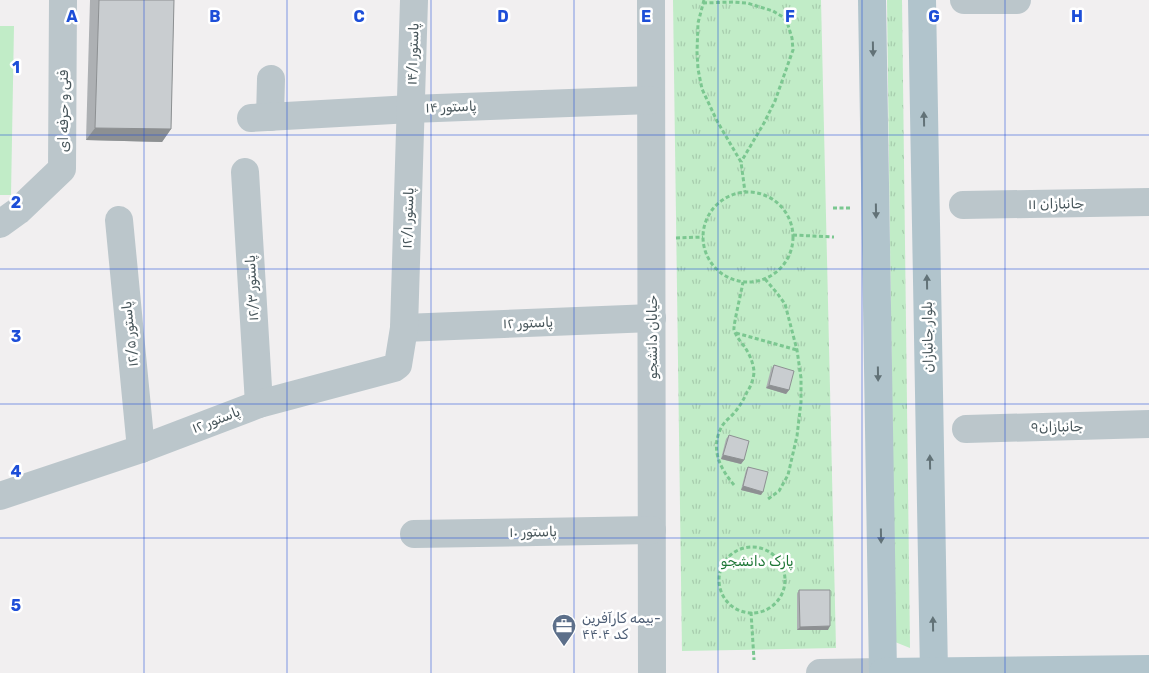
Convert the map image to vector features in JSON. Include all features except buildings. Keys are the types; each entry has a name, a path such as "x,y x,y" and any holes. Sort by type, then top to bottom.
{"main road":[{"path":"872,0 883,672 1149,669"},
{"name":"بلوار جانبازان","path":"922,0 934,672"}],"street":[{"name":"فنی و حرفه ای","path":"0,224 18,211 62,169 63,0"},
{"name":"پاستور ۱۴/۱","path":"411,109 414,0"},
{"name":"خیابان دانشجو","path":"651,0 652,673"},
{"path":"964,0 1017,0"},
{"name":"پاستور ۱۴","path":"271,80 261,118 411,109 652,100"},
{"name":"پاستور ۱۲/۱","path":"404,328 411,109"},
{"name":"پاستور ۱۲/۳","path":"245,172 258,404"},
{"name":"جانبازان ۱۱","path":"962,205 1149,202"},
{"name":"پاستور ۱۲/۵","path":"119,220 141,449"},
{"name":"پاستور ۱۲","path":"404,328 652,318"},
{"name":"۱۲ پاستور","path":"0,496 141,449 258,404 394,368 398,365 404,328"},
{"name":"جانبازان۹","path":"966,429 1149,424"},
{"name":"پاستور ۱۰","path":"414,534 652,530"},
{"path":"820,673 883,672"}],"path":[{"path":"741,162 775,101 793,50 792,38 783,17 773,11 747,3 703,2 698,23 697,52 700,79 702,88 717,121 741,162 744,192"},
{"path":"744,192 759,193 772,199 783,208 790,221 793,235 791,250 785,263 775,273 765,279 743,282 733,280 719,272 709,261 704,247 703,232 708,217 716,205 729,196 744,192"},
{"path":"793,235 834,237"},
{"path":"674,238 703,237"},
{"path":"765,279 785,304 797,350 801,402 797,436 788,474 779,491 768,499"},
{"path":"734,485 720,465 716,452 722,426 735,413 745,398 751,385 754,371 751,359 733,328 743,282"},
{"path":"735,333 797,350"},
{"path":"749,547 760,548 770,552 778,559 784,569 785,580 783,591 778,601 769,608 759,612 751,612 737,609 729,603 722,594 720,584 720,574 730,555 749,547"},
{"path":"751,612 754,660"}],"green space":[{"name":"پارک دانشجو","path":"673,0 821,0 836,648 682,651"},
{"path":"887,0 902,0 910,648 895,642"},
{"path":"0,26 14,26 11,195 0,195"}],"place":[{"name":"بیمه کارآفرین- کد ۴۴۰۴","path":"564,647"}]}
